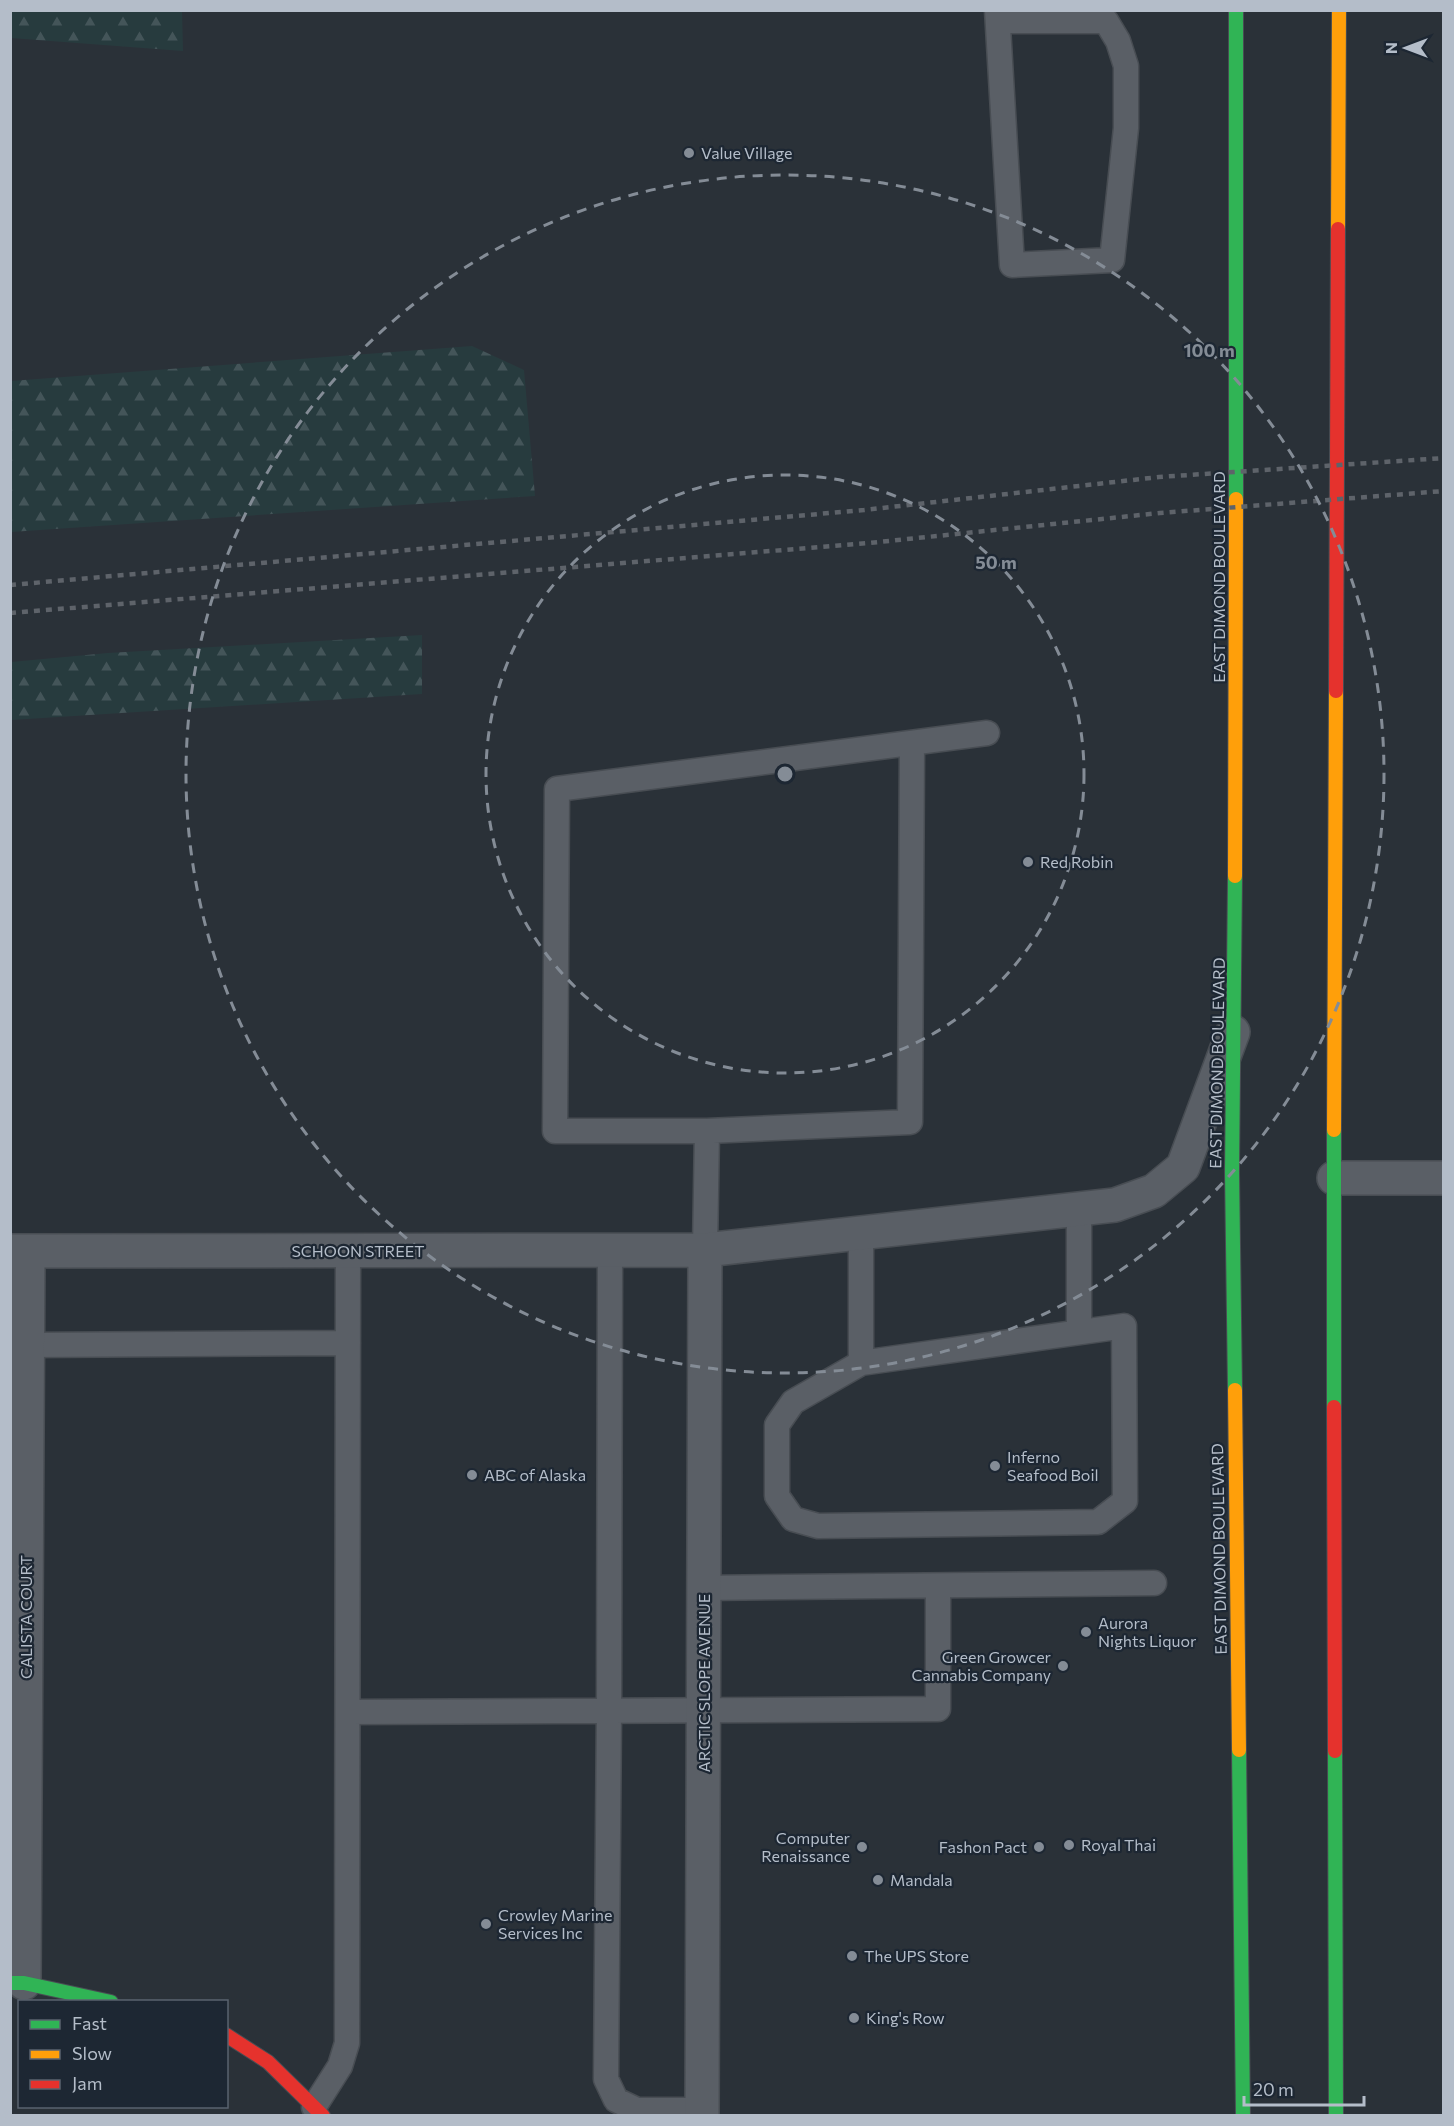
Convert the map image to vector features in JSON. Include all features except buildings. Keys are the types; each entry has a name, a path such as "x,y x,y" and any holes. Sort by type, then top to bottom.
{"main road":[{"name":"EAST DIMOND BOULEVARD","path":"1236,10 1235,1025 1232,1172 1243,2115"},
{"path":"1335,2115 1334,1178 1339,10"},
{"path":"17,1983 106,2000"},
{"path":"228,2037 268,2062 319,2111"}],"street":[{"name":"SCHOON STREET","path":"19,1252 705,1250 1115,1205 1154,1191 1183,1167 1235,1025"},
{"path":"1334,1178 1443,1178"},
{"name":"ARCTIC SLOPE AVENUE","path":"702,2113 705,1250"},
{"name":"CALISTA COURT","path":"17,1983 28,1346 19,1252"}],"lane":[{"path":"997,16 1106,21 1118,41 1126,66 1126,128 1112,260 1011,265 997,16"},
{"path":"912,743 910,1122 707,1131 555,1131 557,789 987,733"},
{"path":"705,1250 707,1131"},
{"path":"1079,1209 1079,1332"},
{"path":"861,1233 861,1363"},
{"path":"610,1250 606,2079 616,2100 637,2110 702,2113"},
{"path":"319,2111 340,2066 347,2043 348,1251"},
{"path":"1124,1326 1125,1501 1098,1522 818,1526 793,1519 777,1496 777,1425 793,1402 861,1363 1124,1326"},
{"path":"28,1346 348,1343"},
{"path":"704,1588 1154,1583"},
{"path":"348,1712 938,1708 938,1586"}],"green space":[{"path":"10,11 182,11 183,51 11,38"},
{"path":"472,346 524,370 535,496 11,532 11,381"},
{"path":"422,635 422,694 11,720 11,662 108,653"}],"railway":[{"path":"10,585 864,510 1159,477 1444,458"},
{"path":"10,613 869,543 1160,513 1444,491"}],"traffic: fast":[{"path":"1236,10 1236,499"},
{"path":"1235,876 1232,1172 1235,1390"},
{"path":"1334,1130 1334,1407"},
{"path":"1239,1750 1243,2116"},
{"path":"1335,1751 1336,2116"},
{"path":"10,1983 24,1983 102,2000"}],"traffic: slow":[{"path":"1338,229 1339,10"},
{"path":"1235,876 1236,499"},
{"path":"1334,1130 1336,691"},
{"path":"1235,1390 1239,1750"}],"traffic: jam":[{"path":"1336,691 1338,229"},
{"path":"1334,1407 1335,1751"},
{"path":"228,2036 268,2062 323,2116"}],"place":[{"name":"Value Village","path":"689,153"},
{"name":"Red Robin","path":"1028,862"},
{"name":"Inferno Seafood Boil","path":"995,1466"},
{"name":"ABC of Alaska","path":"472,1475"},
{"name":"Aurora Nights Liquor","path":"1086,1632"},
{"name":"Green Growcer Cannabis Company","path":"1063,1666"},
{"name":"Royal Thai","path":"1069,1845"},
{"name":"Computer Renaissance","path":"862,1847"},
{"name":"Fashon Pact","path":"1039,1847"},
{"name":"Mandala","path":"878,1880"},
{"name":"Crowley Marine Services Inc","path":"486,1924"},
{"name":"The UPS Store","path":"852,1956"},
{"name":"King's Row","path":"854,2018"}]}
